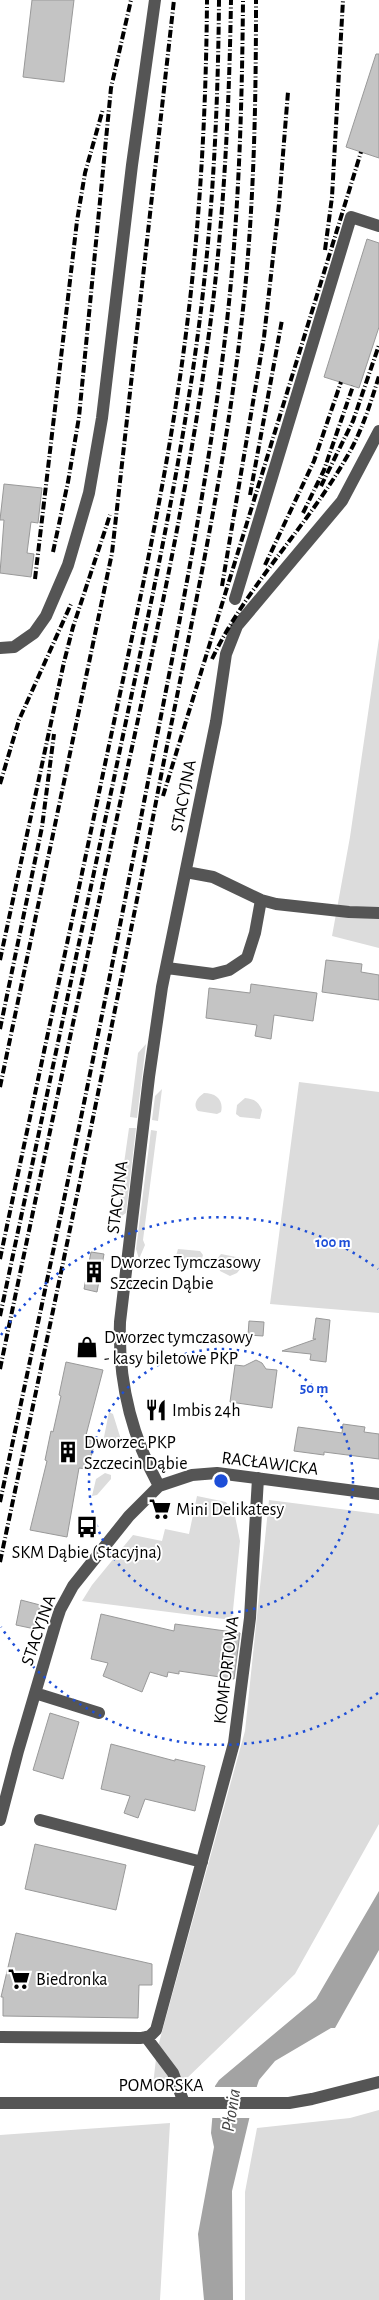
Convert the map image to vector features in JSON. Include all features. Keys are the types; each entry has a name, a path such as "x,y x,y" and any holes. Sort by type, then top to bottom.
{"street":[{"path":"0,648 14,648 34,633 46,616 68,565 89,493 103,409 132,165 155,0"},
{"path":"235,599 351,217 379,226"},
{"name":"STACYJNA","path":"0,1820 18,1751 60,1610 73,1586 129,1516 159,1486 140,1445 126,1398 121,1371 120,1330 149,1077 162,987 216,722 226,654 237,626 342,501 379,431"},
{"path":"186,872 222,880 261,900 290,906 379,912"},
{"path":"167,968 213,974 229,970 247,958 255,933 261,900"},
{"name":"RACŁAWICKA","path":"159,1486 180,1478 204,1474 226,1474 379,1494"},
{"name":"KOMFORTOWA","path":"146,2037 156,2030 234,1743 250,1618 258,1478"},
{"path":"35,1693 98,1713"},
{"path":"40,1820 202,1862"},
{"path":"0,2037 146,2037 173,2073 184,2103"},
{"name":"POMORSKA","path":"0,2103 289,2103 379,2082"}],"shaded area":[{"path":"379,638 379,948 332,936 350,837"},
{"path":"146,1044 137,1118 130,1117 138,1053"},
{"path":"299,1082 379,1092 379,1313 270,1304"},
{"path":"162,1089 158,1121 152,1120 155,1096"},
{"path":"204,1093 212,1094 218,1098 222,1108 221,1112 217,1114 198,1111 196,1103"},
{"path":"245,1098 259,1104 262,1110 260,1119 240,1117 236,1114 237,1105"},
{"path":"129,1128 136,1128 126,1213 116,1220"},
{"path":"151,1130 157,1131 143,1240 145,1245 139,1259 136,1249"},
{"path":"178,1249 200,1251 203,1255 200,1263 192,1269 181,1268 176,1256"},
{"path":"221,1254 241,1258 241,1268 237,1273 230,1276 220,1271 217,1259"},
{"path":"109,1412 113,1414 122,1443 119,1447 109,1444 104,1437"},
{"path":"105,1473 111,1475 111,1479 97,1495 92,1496 96,1479"},
{"path":"197,1496 226,1502 235,1516 240,1541 232,1620 82,1601 92,1585 133,1535 162,1541 165,1529 189,1534"},
{"path":"269,1500 379,1514 379,1824 295,1974 185,2080 153,2085 157,2050 245,1731"},
{"path":"379,2110 379,2300 245,2300 245,2192 257,2128 350,2118"},
{"path":"170,2123 160,2300 0,2300 0,2135"}],"water":[{"name":"Płonia","path":"379,1891 379,1950 335,2028 331,2028 275,2061 259,2080 232,2191 233,2300 204,2300 198,2234 214,2147 211,2133 215,2086 219,2080 316,1999"}],"pier":[{"path":"213,2087 259,2087 252,2118 210,2118"}],"building":[{"path":"32,0 74,0 64,82 23,77"},
{"path":"376,54 379,54 379,158 346,147"},
{"path":"367,239 379,243 379,327 359,388 324,377"},
{"path":"4,484 42,488 38,523 31,522 27,553 34,554 31,577 0,573 4,520 0,520"},
{"path":"326,960 362,964 361,972 379,975 379,1000 322,992"},
{"path":"251,984 317,993 313,1021 274,1015 271,1039 255,1036 257,1025 206,1018 209,988 250,993"},
{"name":"Dworzec Tymczasowy Szczecin Dąbie","path":"91,1252 104,1254 97,1292 84,1289"},
{"path":"316,1318 330,1320 326,1362 310,1360 311,1354 282,1351 316,1339 313,1339"},
{"path":"249,1321 264,1322 263,1336 248,1335"},
{"path":"256,1360 262,1363 266,1369 277,1370 272,1408 230,1402 235,1365 244,1366"},
{"name":"Dworzec PKP Szczecin Dąbie","path":"66,1362 103,1370 85,1439 95,1441 88,1469 79,1468 67,1537 30,1530 47,1461 45,1460 51,1431 53,1432 61,1396 59,1395"},
{"path":"343,1424 365,1427 364,1432 379,1434 379,1459 324,1452 324,1455 294,1451 298,1427 342,1433"},
{"path":"21,1600 40,1605 35,1629 16,1625"},
{"path":"101,1614 174,1631 175,1624 240,1633 234,1679 179,1671 179,1674 168,1672 167,1677 150,1672 142,1692 103,1676 108,1663 91,1659"},
{"path":"50,1713 79,1722 63,1779 33,1770"},
{"path":"111,1744 175,1761 175,1759 205,1766 195,1811 145,1799 138,1818 124,1813 130,1796 101,1789"},
{"path":"35,1844 126,1865 116,1910 25,1889"},
{"path":"16,1933 152,1964 152,1985 139,1985 138,2018 3,2016 3,1997 1,1997"}],"railway":[{"path":"53,552 79,417 111,88 131,0"},
{"path":"0,1087 112,553 174,0"},
{"path":"0,1259 142,587 171,435 186,336 200,193 205,97 207,0"},
{"path":"0,1316 147,621 179,458 202,305 210,218 216,131 219,0"},
{"path":"0,1369 155,639 178,526 198,412 212,311 221,223 227,134 231,0"},
{"path":"0,1502 110,973 180,619 211,441 227,321 234,241 242,80 243,0"},
{"path":"0,1562 122,977 206,551 226,435 242,318 252,199 256,0"},
{"path":"325,250 332,197 343,0"},
{"path":"222,586 264,337 279,204 288,92"},
{"path":"35,579 77,221 85,173 103,109"},
{"path":"163,796 361,152"},
{"path":"250,495 282,320"},
{"path":"321,486 353,421 379,345"},
{"path":"212,659 242,607 312,510 351,450 369,408 379,376"},
{"path":"265,565 314,461 341,382"},
{"path":"303,513 324,470 353,386"},
{"path":"0,960 64,662 73,627 110,515"},
{"path":"0,784 19,720 71,604"},
{"path":"0,1029 42,827 54,734"}],"place":[{"name":"Dworzec Tymczasowy Szczecin Dąbie","path":"94,1272"},
{"name":"Dworzec tymczasowy - kasy biletowe PKP","path":"87,1347"},
{"name":"Imbis 24h","path":"156,1410"},
{"name":"Dworzec PKP Szczecin Dąbie","path":"68,1452"},
{"name":"Mini Delikatesy","path":"160,1509"},
{"name":"SKM Dąbie (Stacyjna)","path":"87,1527"},
{"name":"Biedronka","path":"19,1979"}]}
